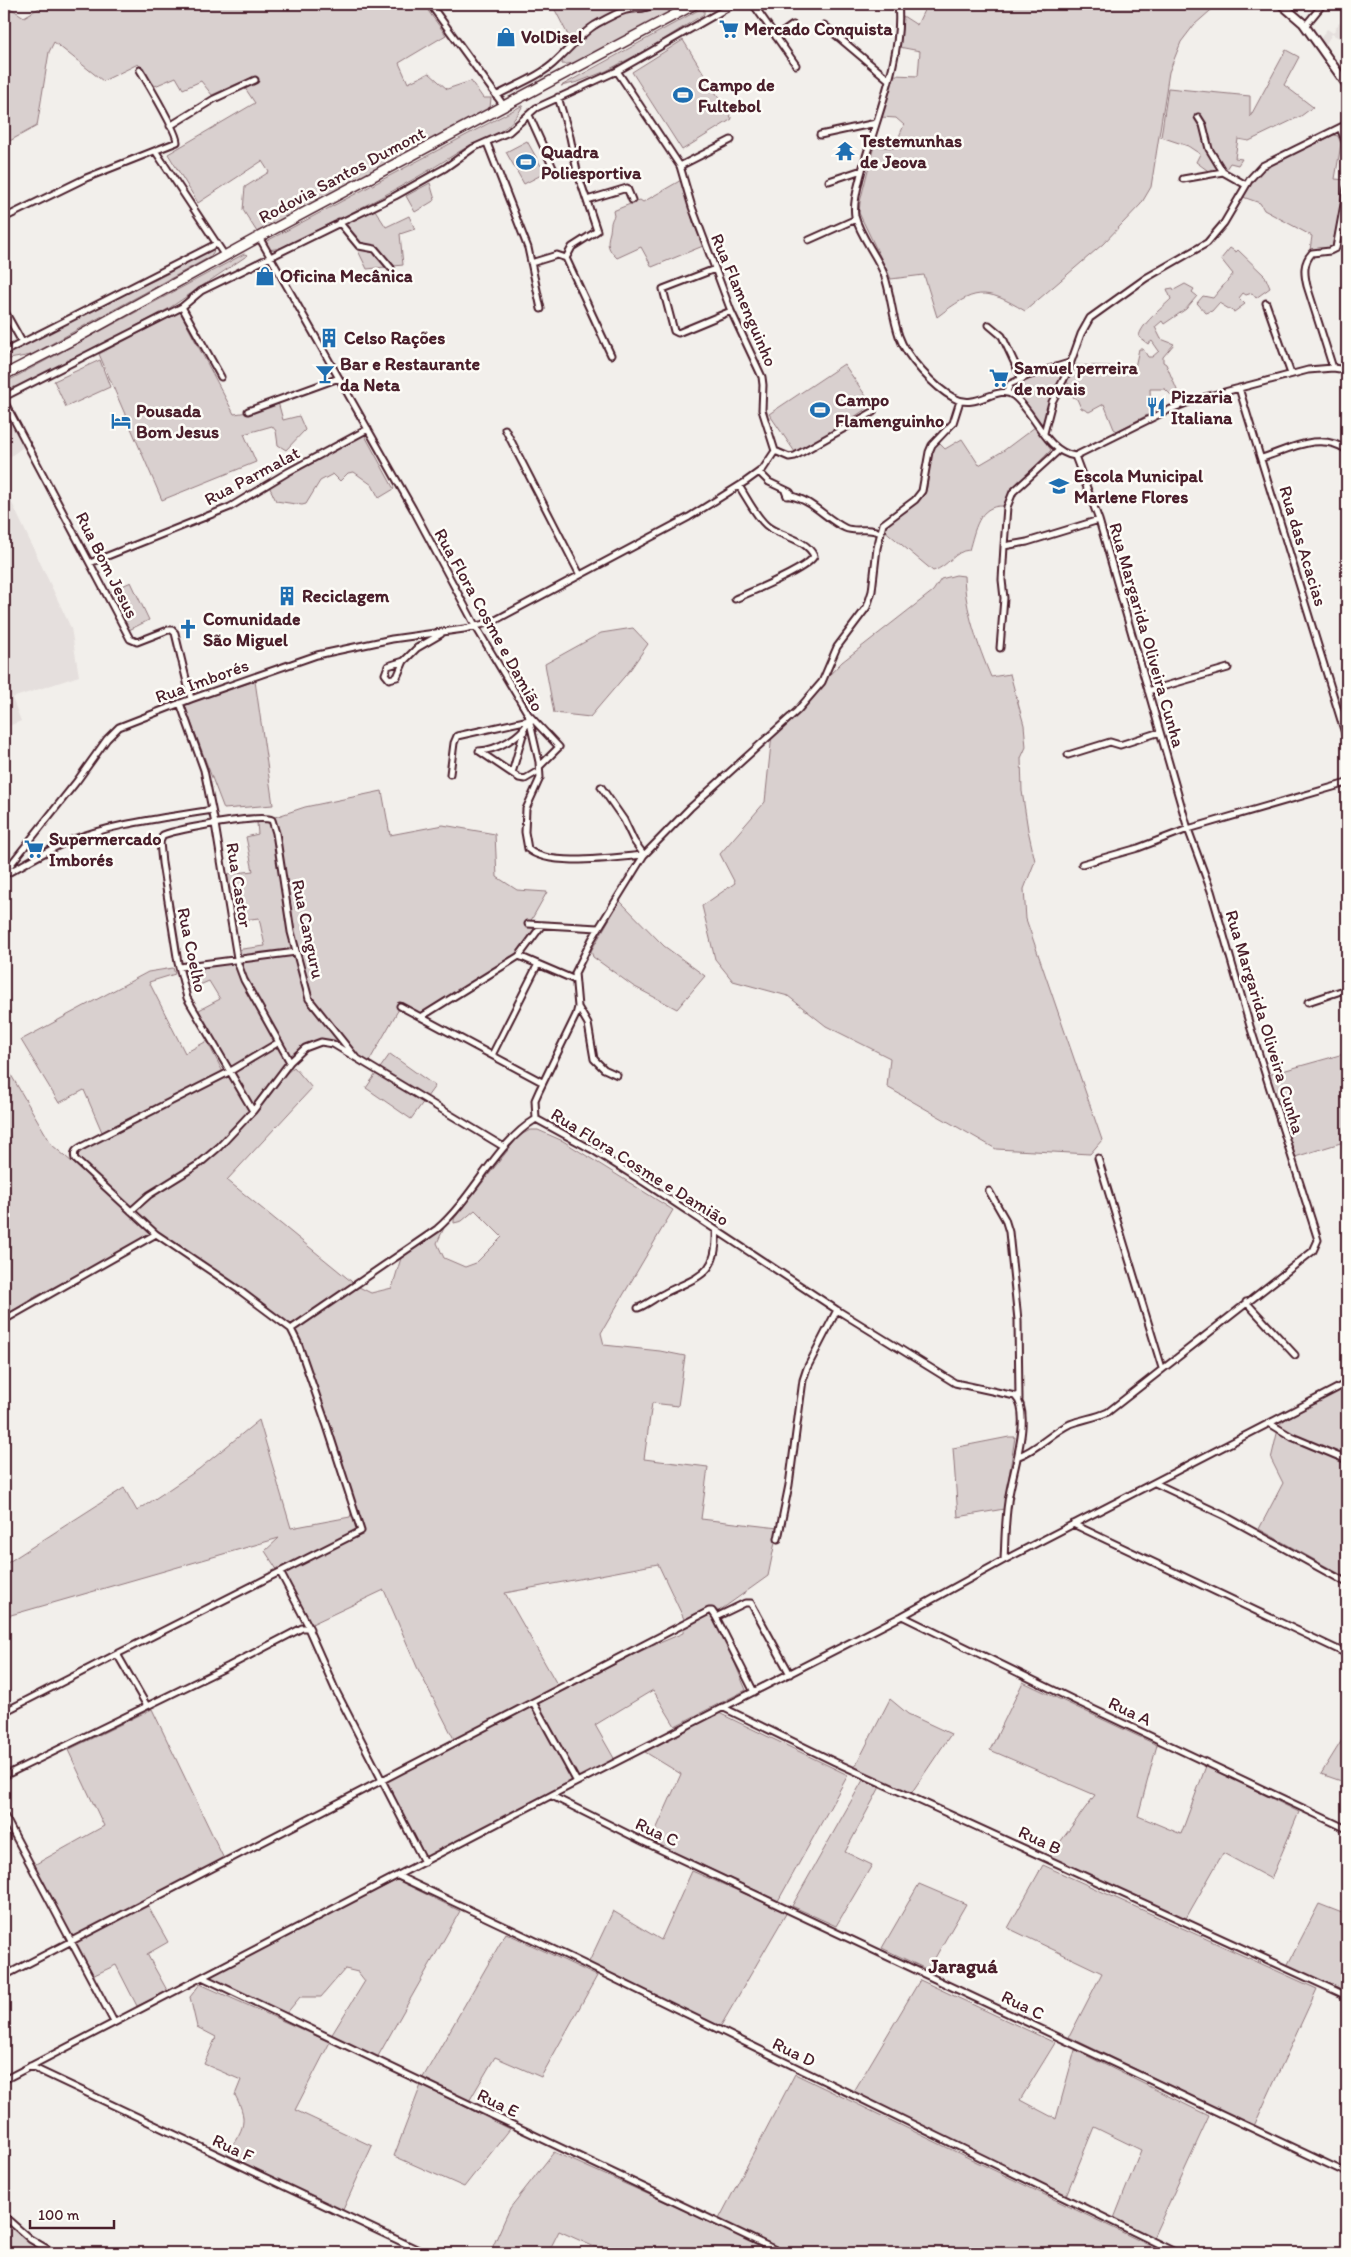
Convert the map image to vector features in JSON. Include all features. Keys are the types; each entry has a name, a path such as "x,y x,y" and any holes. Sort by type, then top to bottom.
{"highway":[{"name":"Rodovia Santos Dumont","path":"5,374 76,338 696,4"}],"street":[{"path":"430,4 504,106"},
{"path":"496,96 540,73 556,61 563,52 576,43 592,27 622,12 641,10 655,4"},
{"path":"4,399 182,307 200,292 269,256 395,196 445,168 473,148 487,143 514,128 536,108 617,71 734,4"},
{"path":"753,4 796,65"},
{"path":"898,4 899,30 888,79 862,170 855,207 856,219 881,267 901,342 912,358 935,384 960,401 974,402 1001,391 1007,392 1019,401 1059,450 1068,455 1075,456 1174,407 1317,368 1347,370"},
{"path":"1282,4 1305,26 1347,84"},
{"path":"1305,26 1323,4"},
{"path":"824,24 888,79"},
{"path":"776,37 793,25"},
{"path":"4,218 86,178 156,152 177,142 176,135 140,70"},
{"name":"Rua Flamenguinho","path":"617,71 680,166 692,207 731,311 762,377 762,410 775,451"},
{"path":"170,126 214,99 255,80"},
{"path":"558,97 570,137 577,171 597,231 572,247 566,258"},
{"path":"529,115 554,170"},
{"path":"1198,117 1203,125 1209,149 1223,172 1246,185"},
{"path":"820,134 876,123"},
{"path":"1044,433 1052,402 1067,373 1081,334 1090,318 1146,278 1207,242 1224,224 1256,171 1269,161 1347,124"},
{"path":"1340,128 1347,145"},
{"path":"680,166 731,140"},
{"path":"487,143 523,234 541,309"},
{"path":"156,152 216,244 226,256"},
{"path":"829,181 862,170"},
{"path":"1183,179 1223,172"},
{"path":"587,200 627,188 632,200"},
{"path":"1333,368 1304,272 1306,261 1312,253 1330,251 1336,248 1347,188"},
{"path":"809,240 856,219"},
{"path":"339,222 360,246 375,249 391,268"},
{"name":"Rua Flora Cosme e Damião","path":"259,238 339,378 476,627 528,714 540,766 540,778 526,809 526,842 531,852 541,856 574,860 644,855"},
{"path":"4,352 216,244"},
{"path":"531,263 557,254 566,258 611,355"},
{"path":"715,269 663,289 674,331 678,333 731,311"},
{"path":"1266,303 1292,374"},
{"path":"182,307 221,377"},
{"path":"4,310 22,342"},
{"path":"989,325 1002,336 1022,379"},
{"path":"1007,392 1010,384 1069,364"},
{"path":"248,411 339,378"},
{"name":"Rua das Acacias","path":"1239,388 1347,740"},
{"name":"Rua Bom Jesus","path":"4,399 132,640 140,641 168,630 174,631 191,699"},
{"path":"601,787 644,855 690,808 726,777 815,691 827,673 838,647 867,607 872,591 880,533 883,524 914,500 922,491 928,452 932,445 953,423 960,401"},
{"path":"476,627 492,622 689,517 759,472 775,451 789,457 795,456 873,412"},
{"path":"505,429 580,575"},
{"name":"Rua Parmalat","path":"90,563 230,507 288,472 368,430"},
{"path":"1262,458 1318,440 1333,442 1347,450"},
{"path":"1000,648 1004,598 1002,580 1004,546 1009,499 1013,492 1059,450"},
{"name":"Rua Margarida Oliveira Cunha","path":"1019,1456 1030,1452 1070,1424 1096,1418 1108,1412 1313,1250 1318,1243 1318,1236 1250,1026 1210,892 1188,829 1099,520 1075,456"},
{"path":"759,472 768,482 790,492 791,496 804,499 831,520 847,529 875,530 880,533"},
{"path":"735,599 797,570 812,560 814,556 812,552 795,540 767,526 739,486"},
{"path":"1004,546 1027,542 1099,520"},
{"name":"Rua Imborés","path":"4,874 112,733 129,722 317,656 392,640 476,627"},
{"path":"404,660 417,648 444,632"},
{"path":"1148,691 1228,668"},
{"name":"Rua Castor","path":"180,703 204,770 216,824 237,960 244,980 290,1062"},
{"path":"528,714 559,747 540,766"},
{"path":"512,773 529,720"},
{"path":"450,774 454,740 457,736 529,720"},
{"path":"524,731 491,750 479,751 519,778 525,779 535,773"},
{"path":"1068,755 1110,742 1120,745 1160,732"},
{"path":"1082,864 1138,848 1188,829 1347,783"},
{"path":"4,874 69,841 119,826 212,810"},
{"name":"Rua Canguru","path":"216,824 264,818 272,820 296,952 309,999 356,1058"},
{"name":"Rua Coelho","path":"216,824 166,834 160,839 162,863 179,968 187,998 253,1111"},
{"name":"Rua Flora Cosme e Damião","path":"644,855 598,928 575,973 578,1007 563,1044 542,1082 535,1100 536,1119 599,1154 837,1310 956,1383 969,1388 1015,1396 1019,1400"},
{"path":"528,924 598,928"},
{"path":"421,1018 519,956 542,925"},
{"path":"179,968 296,952"},
{"path":"519,956 575,980"},
{"path":"492,1055 538,964"},
{"path":"1308,1002 1347,989"},
{"path":"400,1006 542,1082"},
{"path":"578,1007 588,1024 594,1059 604,1068 617,1075"},
{"path":"4,1712 361,1531 327,1426 298,1343 291,1329 239,1290 156,1234 75,1159 76,1150 229,1072 278,1042"},
{"path":"131,1211 149,1195 208,1157 253,1111 290,1062 304,1048 321,1042 333,1044 504,1147"},
{"path":"291,1329 437,1229 457,1210 504,1147 521,1130 536,1119"},
{"path":"1098,1158 1162,1368"},
{"path":"988,1191 1005,1219 1009,1232 1018,1320 1019,1400 1022,1412 1019,1456 1008,1502 1004,1560"},
{"path":"638,1308 667,1291 688,1283 708,1268 716,1254 716,1231"},
{"path":"4,1320 156,1234"},
{"path":"1246,1302 1294,1355"},
{"path":"778,1538 789,1485 803,1380 807,1368 837,1310"},
{"path":"4,2080 722,1707 902,1616 1004,1560 1347,1382"},
{"path":"1269,1423 1292,1436 1347,1460"},
{"path":"1155,1483 1225,1516 1347,1583"},
{"path":"1073,1524 1347,1654"},
{"path":"280,1572 311,1630 335,1689 381,1782 424,1862"},
{"path":"716,1617 746,1603 751,1603 790,1674"},
{"path":"4,1976 709,1611 716,1617 754,1692"},
{"name":"Rua A","path":"902,1616 1076,1701 1347,1829"},
{"path":"4,1776 302,1628 311,1630"},
{"path":"117,1654 147,1706"},
{"path":"533,1702 577,1782"},
{"name":"Rua B","path":"722,1707 835,1762 1347,1996"},
{"name":"Rua C","path":"552,1796 644,1842 1347,2173"},
{"path":"4,1815 114,2022"},
{"name":"Rua D","path":"398,1876 574,1959 1177,2253"},
{"name":"Rua E","path":"202,1977 782,2253"},
{"name":"Rua F","path":"30,2066 424,2253"},
{"path":"4,2216 30,2239 54,2253"}],"shaded area":[{"path":"4,4 24,17 46,4 423,4 446,35 399,63 408,83 429,73 447,89 471,81 483,98 491,98 490,108 257,232 243,210 245,187 269,172 262,161 198,203 168,154 255,103 241,82 212,95 201,81 183,89 176,77 155,86 138,64 103,81 54,42 49,52 37,126 4,144"},
{"path":"552,4 636,4 638,7 616,11 601,18 582,31 572,43"},
{"path":"659,4 687,4 604,50 572,63 562,64 563,57 593,30 623,14 644,12"},
{"path":"927,4 1040,4 1042,11 1056,4 1218,4 1194,25 1181,42 1169,72 1151,187 1141,204 1103,244 1025,311 999,297 980,294 970,296 937,317 924,275 891,279 859,213 874,146 894,148 904,125 896,118 881,117 894,75 918,76 920,51 899,47 903,16 917,25"},
{"path":"704,7 704,14 655,45 606,71 578,82 561,86"},
{"path":"1339,23 1346,27 1339,38 1332,34 1325,45 1319,41 1327,29 1333,33"},
{"name":"Campo de Fultebol","path":"683,40 732,119 682,150 632,72"},
{"path":"1286,50 1299,57 1284,85 1313,107 1301,116 1249,141 1238,139 1235,158 1242,159 1238,165 1230,163 1224,172 1211,173 1196,162 1200,154 1188,146 1161,137 1168,88 1250,96 1250,117"},
{"path":"523,105 517,116 502,130 467,147 371,203 281,248 268,250 263,243"},
{"path":"1334,135 1338,136 1341,144 1335,179 1346,180 1332,248 1310,250 1312,236 1264,210 1260,203 1243,197 1253,179 1267,166"},
{"name":"Quadra Poliesportiva","path":"527,141 545,173 524,184 506,152"},
{"path":"683,179 693,222 703,246 652,267 641,247 617,258 608,244 611,222 614,216 613,211 640,200 643,202"},
{"path":"430,183 435,200 415,212 406,196"},
{"path":"375,210 386,227 409,216 415,229 400,234 403,265 367,269 345,224"},
{"path":"1230,248 1236,252 1238,250 1265,276 1270,288 1256,298 1252,293 1246,295 1243,293 1239,298 1245,304 1234,312 1219,303 1212,311 1206,313 1197,303 1203,296 1213,298 1233,274 1221,259"},
{"path":"212,249 214,251 210,257 31,355 4,360 4,354 162,276"},
{"path":"244,254 248,255 168,309 37,379 17,387 4,389 4,383"},
{"path":"1185,284 1194,289 1192,292 1197,296 1186,309 1164,324 1162,321 1155,327 1161,339 1174,344 1163,357 1163,362 1166,364 1177,390 1175,394 1171,395 1165,389 1150,389 1151,413 1117,431 1114,429 1104,404 1089,412 1081,408 1077,399 1073,397 1066,378 1073,365 1135,367 1139,349 1143,349 1148,357 1152,357 1159,351 1152,341 1148,344 1139,337 1140,332 1147,322 1171,299 1167,289 1173,288 1174,290"},
{"path":"180,312 234,414 249,412 278,402 283,420 299,416 305,430 286,450 278,445 276,431 272,426 244,434 256,462 162,500 99,354"},
{"path":"100,360 110,387 66,407 54,381"},
{"name":"Campo Flamenguinho","path":"844,364 872,405 797,455 769,414"},
{"path":"1060,371 1063,373 1054,392 1043,425 1018,393 1017,386 1020,382"},
{"path":"4,406 26,445 4,461"},
{"path":"1035,427 1051,450 1019,483 1003,506 995,507 983,514 976,527 969,550 959,553 939,569 933,571 883,529 923,496 926,491 932,453 938,442 945,449 962,439 979,465 1003,451"},
{"path":"364,434 394,489 379,498 372,485 354,472 348,473 340,481 333,474 320,481 306,504 276,501 269,486"},
{"path":"4,486 71,628 79,676 12,698 21,721 4,728"},
{"path":"956,575 964,576 973,627 991,677 1010,674 1024,725 1026,747 1021,758 1022,791 1035,861 1024,889 1026,919 1102,1140 1090,1154 996,1149 887,1087 890,1058 826,1026 788,996 733,981 715,959 702,906 735,883 720,854 765,802 772,734 842,662 933,591 941,579"},
{"path":"131,582 149,620 127,631 109,592"},
{"path":"633,628 648,644 630,670 590,717 554,713 545,664 601,633"},
{"path":"255,681 273,805 224,809 184,704"},
{"path":"382,791 390,835 443,825 495,834 497,877 517,890 547,892 529,924 542,925 518,957 421,1017 400,1007 367,1065 334,1044 322,1042 312,1044 302,1049 283,1067 251,1107 199,1010 220,999 209,981 186,991 179,967 236,960 235,950 265,946 259,918 234,921 227,874 253,871 246,837 258,834 257,823 305,807"},
{"path":"620,901 664,946 705,976 677,1009 633,986 593,957 591,951"},
{"path":"173,968 175,974 149,982 185,1053 207,1041 223,1072 102,1132 84,1090 59,1103 21,1040 148,972"},
{"path":"1347,1053 1347,1141 1295,1157 1268,1075"},
{"path":"390,1054 435,1086 411,1119 366,1088"},
{"path":"4,1063 52,1145 147,1226 135,1209 131,1211 75,1159 74,1153 229,1072 253,1111 208,1157 141,1203 189,1173 231,1138 257,1111 279,1082 294,1067 312,1088 227,1180 357,1286 371,1293 392,1288 401,1258 444,1228 437,1243 444,1258 465,1267 476,1263 502,1237 475,1210 462,1221 454,1223 454,1219 519,1136 530,1130 538,1130 563,1141 673,1210 601,1333 604,1345 660,1351 685,1356 678,1406 652,1403 644,1459 708,1467 701,1519 778,1528 768,1576 719,1611 712,1608 746,1690 675,1726 653,1690 595,1725 615,1760 424,1858 383,1783 641,1651 683,1633 684,1619 658,1564 505,1593 558,1686 455,1741 417,1667 384,1590 312,1624 265,1551 279,1538 4,1617 4,1565 124,1488 137,1511 199,1469 259,1420 291,1528 350,1517 354,1505 294,1331 156,1234 31,1299 4,1317"},
{"path":"1347,1386 1347,1578 1259,1529 1283,1483 1271,1459 1279,1425 1289,1416"},
{"path":"1015,1437 1004,1509 958,1517 953,1448"},
{"path":"1023,1682 1157,1745 1138,1816 1181,1834 1206,1766 1299,1812 1271,1879 1223,1853 1185,1920 1049,1857 1095,1795 990,1750"},
{"path":"890,1699 908,1714 951,1734 910,1795 854,1769"},
{"path":"152,1709 224,1859 145,1901 168,1942 147,1954 168,1992 137,2006 116,1965 90,1977 34,1865 104,1826 68,1750"},
{"path":"719,1713 848,1775 778,1901 651,1841 681,1774 645,1752"},
{"path":"1342,1740 1347,1742 1347,1783 1321,1774"},
{"path":"863,1780 880,1787 845,1852 872,1865 836,1926 792,1906"},
{"path":"1043,1865 1317,1989 1254,2126 1069,2037 1102,1973 1008,1928"},
{"path":"692,1871 787,1912 719,2029 588,1964 613,1911 661,1940"},
{"path":"397,1880 460,1911 377,2058 331,2036 365,1981 358,1972 345,1969 321,1997 300,1997 286,2014 208,1977"},
{"path":"919,1884 966,1904 928,1970 882,1948"},
{"path":"1319,1904 1347,1915 1347,1994 1287,1966"},
{"path":"506,1933 597,1976 541,2077 495,2057 468,2103 421,2081"},
{"path":"920,1980 1055,2043 1020,2100 1056,2119 1075,2050 1209,2116 1152,2240 1113,2221 1141,2150 1094,2127 1065,2198 853,2093"},
{"path":"200,1984 330,2042 295,2110 372,2146 342,2212 224,2157 242,2128 242,2113 235,2095 241,2080 204,2064 216,2037 197,2027 190,1997"},
{"path":"795,2074 1165,2253 790,2253 718,2221"},
{"path":"421,2085 510,2129 464,2187 394,2156"},
{"path":"554,2152 779,2253 608,2253 559,2231 548,2253 490,2253 510,2208"},
{"path":"4,2220 47,2253 4,2253"}],"place":[{"name":"Mercado Conquista","path":"729,29"},
{"name":"VolDisel","path":"506,37"},
{"name":"Campo de Fultebol","path":"683,95"},
{"name":"Testemunhas de Jeova","path":"845,151"},
{"name":"Quadra Poliesportiva","path":"526,162"},
{"name":"Oficina Mecânica","path":"265,276"},
{"name":"Celso Rações","path":"329,338"},
{"name":"Bar e Restaurante da Neta","path":"325,374"},
{"name":"Samuel perreira de novais","path":"999,378"},
{"name":"Pizzaria Italiana","path":"1156,407"},
{"name":"Campo Flamenguinho","path":"820,410"},
{"name":"Pousada Bom Jesus","path":"121,421"},
{"name":"Escola Municipal Marlene Flores","path":"1059,486"},
{"name":"Reciclagem","path":"287,596"},
{"name":"Comunidade São Miguel","path":"188,629"},
{"name":"Supermercado Imborés","path":"34,849"}],"district":[{"name":"Jaraguá","path":"963,1966"}]}
